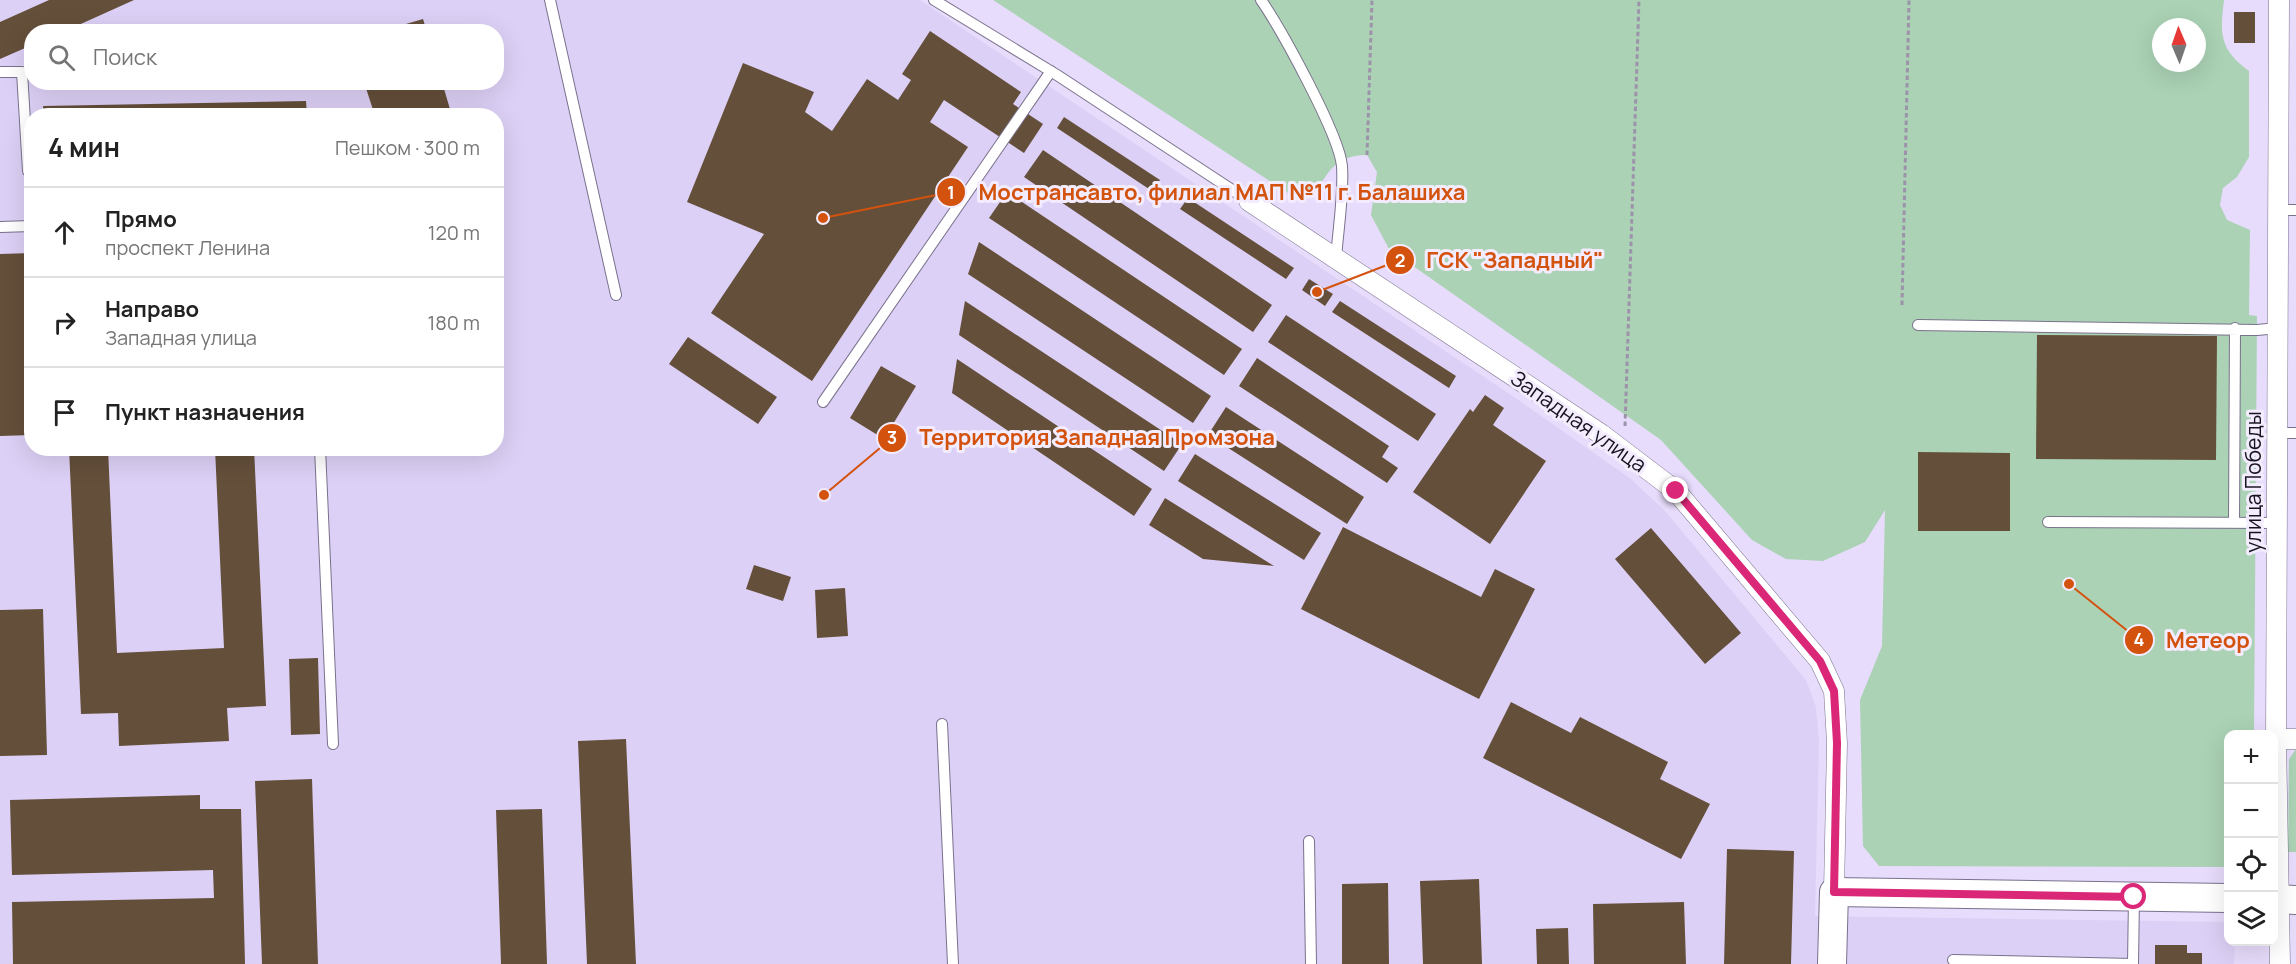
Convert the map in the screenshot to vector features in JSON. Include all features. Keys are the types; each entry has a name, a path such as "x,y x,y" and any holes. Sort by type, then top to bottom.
{"street":[{"name":"улица Победы","path":"2279,0 2287,34 2287,210 2278,328 2287,433 2277,523 2286,739 2280,964"},
{"name":"Западная улица","path":"1249,201 1601,434 1676,491 1820,661 1834,691 1837,733 1832,964"},
{"path":"1834,892 2224,898"}],"lane":[{"path":"550,0 616,295"},
{"path":"934,0 1051,71 1249,201"},
{"path":"1261,0 1276,22 1329,128 1342,165 1336,259"},
{"path":"823,402 1051,71"},
{"path":"0,72 22,72 24,108"},
{"path":"0,226 24,226"},
{"path":"1918,325 2257,330 2278,328"},
{"path":"2234,523 2235,328"},
{"path":"320,456 333,744"},
{"path":"2048,522 2277,523"},
{"path":"942,724 953,964"},
{"path":"1309,841 1311,964"},
{"path":"1953,960 2133,964 2134,897"}],"path":[{"path":"1367,155 1372,0"},
{"path":"1625,426 1639,0"},
{"path":"1902,305 1909,0"}],"shaded area":[{"path":"0,0 920,0 1517,399 1631,479 1665,511 1806,680 1816,707 1819,740 1815,916 2224,922 2224,946 2235,946 2234,964 0,964"}],"green space":[{"path":"993,0 2224,0 2222,32 2224,40 2232,55 2249,71 2249,157 2237,177 2223,188 2220,205 2227,220 2250,230 2249,315 2257,316 2254,730 2224,730 2224,867 1879,866 1863,846 1860,700 1882,646 1885,510 1865,542 1823,561 1786,559 1752,540 1661,440 1389,249 1371,215 1377,172 1367,155 1347,158 1340,162 1328,173 1313,197 1288,193"},
{"path":"2296,749 2296,852 2288,852 2289,759"}],"building":[{"path":"49,0 134,0 81,24 24,24 24,48 0,59 0,22"},
{"path":"2234,12 2255,12 2255,43 2234,43"},
{"path":"423,19 425,24 406,24"},
{"path":"930,31 1021,92 1013,104 1043,124 1024,153 944,100 930,122 968,147 812,381 711,313 764,234 687,202 743,63 814,92 805,112 832,131 867,79 898,100 911,80 902,74"},
{"path":"367,90 444,90 450,108 372,108"},
{"path":"306,101 306,108 43,108 43,106"},
{"path":"1064,117 1160,180 1152,191 1057,128"},
{"path":"1043,150 1272,305 1253,332 1024,177"},
{"path":"1007,192 1242,349 1224,375 989,218"},
{"path":"1188,198 1294,268 1286,279 1180,209"},
{"path":"979,242 1211,396 1193,423 968,274"},
{"path":"24,253 24,435 0,436 0,254"},
{"path":"1309,279 1333,294 1325,306 1302,290"},
{"path":"965,301 1182,444 1164,471 959,335"},
{"path":"1340,301 1456,376 1449,388 1332,312"},
{"path":"1286,315 1436,414 1418,441 1268,342"},
{"path":"2037,335 2217,336 2216,460 2036,459"},
{"path":"688,337 777,397 758,424 669,364"},
{"path":"1257,358 1389,446 1382,457 1398,468 1387,483 1239,386"},
{"path":"957,359 1152,489 1134,516 952,393"},
{"path":"881,366 916,386 884,439 850,418"},
{"path":"1485,395 1504,408 1493,425 1546,461 1490,544 1413,492 1470,409 1473,412"},
{"path":"1226,407 1364,497 1347,524 1208,435"},
{"path":"1918,452 2010,453 2010,531 1918,531"},
{"path":"1195,454 1321,533 1304,560 1178,481"},
{"path":"69,456 108,456 117,653 224,648 215,456 254,456 266,706 227,708 229,741 119,746 118,713 81,714"},
{"path":"1165,498 1274,566 1203,559 1149,525"},
{"path":"1343,527 1481,597 1495,569 1535,589 1479,699 1301,609"},
{"path":"1651,528 1741,633 1705,664 1615,559"},
{"path":"754,565 791,577 783,601 746,589"},
{"path":"845,588 848,636 817,638 815,590"},
{"path":"43,609 47,755 0,756 0,610"},
{"path":"318,658 320,734 291,735 289,659"},
{"path":"1511,702 1571,733 1580,717 1668,762 1660,779 1710,804 1681,859 1483,758"},
{"path":"626,739 636,964 587,964 578,741"},
{"path":"312,779 318,964 262,964 255,781"},
{"path":"200,795 200,809 241,809 245,964 13,964 12,902 214,898 213,870 12,875 10,800"},
{"path":"542,809 547,964 501,964 496,810"},
{"path":"1727,849 1794,851 1791,964 1724,964"},
{"path":"1479,879 1482,964 1423,964 1420,881"},
{"path":"1388,883 1389,964 1342,964 1342,884"},
{"path":"1684,902 1686,964 1594,964 1593,904"},
{"path":"1568,928 1569,964 1537,964 1536,929"},
{"path":"2155,945 2187,945 2187,953 2202,953 2202,964 2155,964"}],"place":[{"name":"Мострансавто, филиал МАП №11 г. Балашиха","path":"823,218"},
{"name":"ГСК \"Западный\"","path":"1317,292"},
{"name":"Территория Западная Промзона","path":"824,495"},
{"name":"Метеор","path":"2069,584"}],"route":[{"path":"1676,491 1820,661 1834,691 1837,743 1834,892 2134,897"}]}
